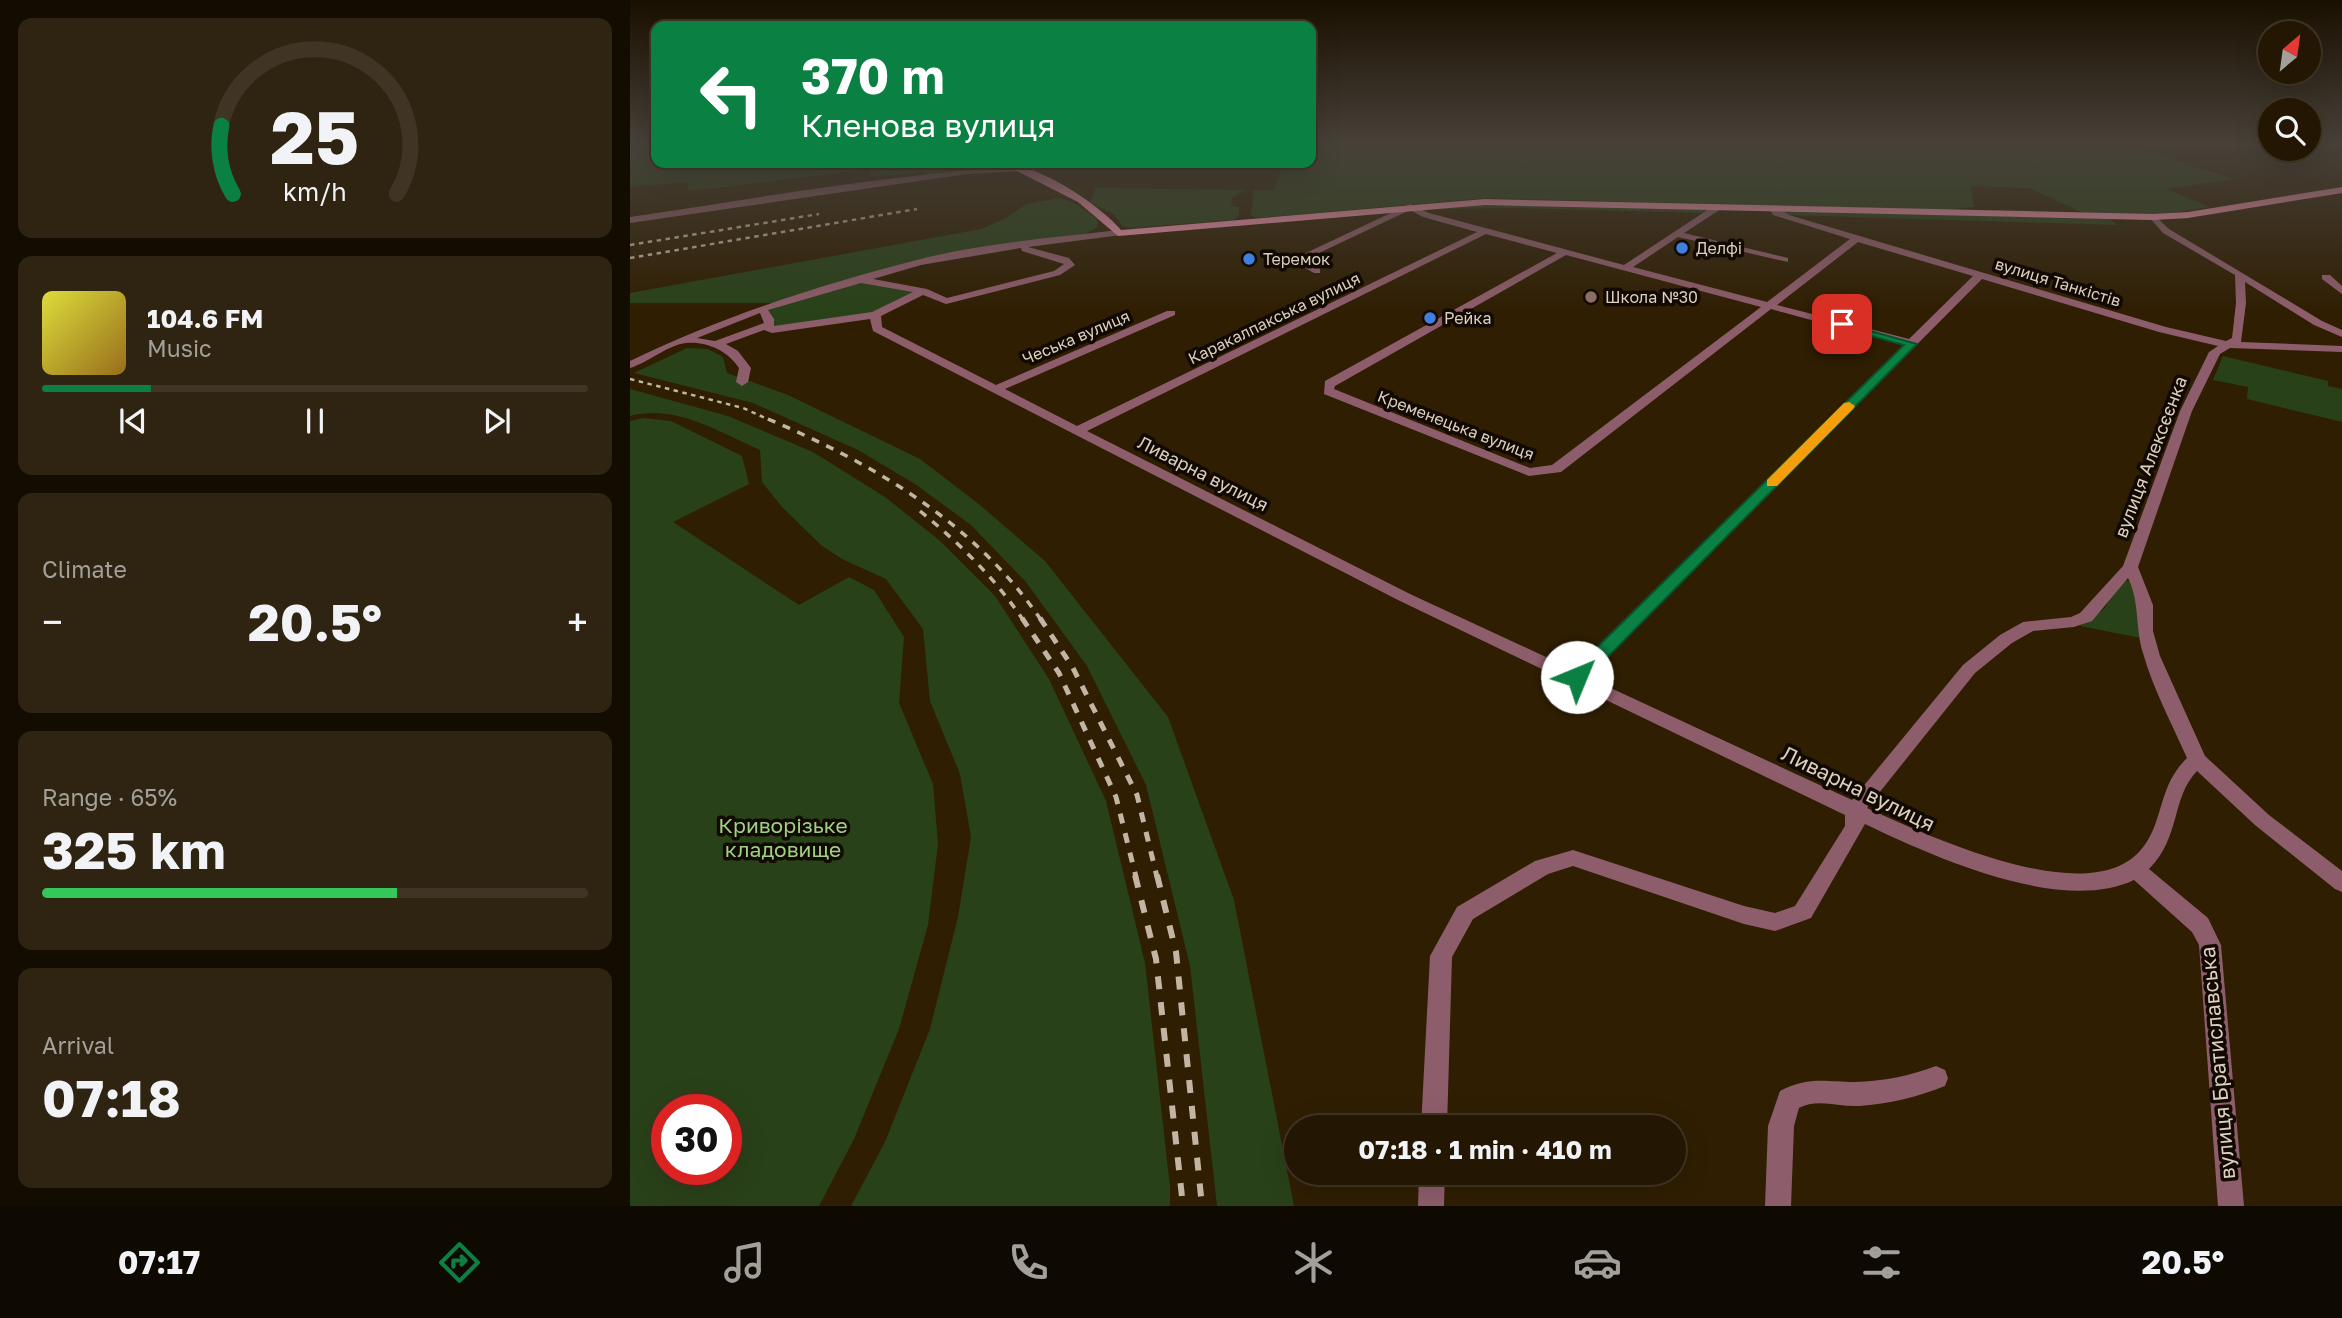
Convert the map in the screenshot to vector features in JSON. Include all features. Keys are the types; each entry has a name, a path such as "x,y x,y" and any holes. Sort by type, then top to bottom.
{"main road":[{"path":"1076,200 1105,218 1118,233 1493,202 2153,218 2279,200"}],"street":[{"path":"630,220 762,200"},
{"path":"1317,271 1296,260 1410,207 1426,215 1911,344"},
{"path":"1627,267 1718,207"},
{"name":"вулиця Танкістів","path":"1773,208 1776,213 1786,217 2163,330 2228,345 2342,349"},
{"path":"2153,218 2166,231 2318,323 2342,334"},
{"name":"Каракалпакська вулиця","path":"1076,431 1485,231"},
{"path":"634,363 762,309 856,279 920,262 1013,246 1118,233"},
{"path":"1676,234 1785,260"},
{"name":"Кременецька вулиця","path":"1565,252 1329,384 1328,391 1529,472 1548,472 1637,409 1690,364 1772,305 1857,238"},
{"path":"856,279 923,291 946,301 1057,273 1070,265 1057,256 1013,246"},
{"name":"вулиця Алексєєнка","path":"2197,760 2152,656 2145,631 2145,605 2130,567 2186,411 2215,352 2237,340 2240,331 2240,274"},
{"path":"1577,677 1980,275"},
{"path":"2326,276 2342,291"},
{"path":"762,309 772,330 779,330 875,315 923,291"},
{"name":"Чеська вулиця","path":"994,390 1171,313"},
{"name":"Ливарна вулиця","path":"875,315 877,329 1404,597 1952,856 2002,871 2051,878 2094,880 2119,877 2135,869"},
{"path":"717,344 769,325"},
{"path":"684,340 717,344 736,352 745,369 742,382"},
{"path":"1434,1115 1441,956 1465,913 1542,867 1573,858 1744,915 1775,922 1803,912 1855,827 1855,811 1867,793 1969,669 2006,639 2029,626 2074,622 2086,617 2130,567"},
{"path":"2135,869 2153,850 2166,827 2179,780 2197,760 2262,820 2342,883"},
{"name":"вулиця Братиславська","path":"2135,869 2200,925 2210,945 2231,1206"},
{"path":"1778,1206 1781,1126 1789,1100 1805,1090 1854,1094 1916,1086 1936,1078"},
{"path":"1431,1206 1432,1185"}],"green space":[{"path":"1066,200 1097,219 1098,227 1085,234 949,256 859,279 923,291 875,315 772,330 762,309 778,303 630,303 630,293 981,229 1006,218 1027,204"},
{"path":"1232,200 1231,206 1239,207 1239,215 1234,220 1130,228 1122,226 1115,215 1090,202"},
{"path":"1253,200 1460,200 1256,218 1251,215"},
{"path":"1573,200 1973,200 1974,207 1944,210"},
{"path":"2056,200 2193,200 2209,207 2157,215 2081,212"},
{"path":"1465,204 1708,209 1705,213 1514,208 1430,209"},
{"path":"1783,211 2110,219 2118,225 1787,215"},
{"path":"687,348 708,349 723,357 727,373 788,395 920,459 980,505 1045,561 1168,717 1234,900 1284,1155 1284,1185 1290,1185 1294,1206 1217,1206 1190,966 1146,785 1087,666 1026,582 971,525 915,484 858,450 753,403 634,373"},
{"path":"2223,356 2328,381 2328,386 2342,389 2342,422 2247,399 2248,387 2213,380"},
{"path":"630,389 728,416 813,452 885,497 939,540 995,596 1049,679 1106,801 1145,963 1170,1206 851,1206 885,1142 930,1029 958,917 971,837 960,774 930,701 923,629 886,579 842,559 821,545 782,507 762,482 760,450 713,428 681,417 647,413 630,416"},
{"name":"Криворізьке кладовище","path":"643,418 671,421 742,456 749,484 673,522 799,605 849,577 874,590 904,637 899,703 933,784 938,844 928,925 899,1029 854,1139 819,1206 630,1206 630,421"},
{"path":"2123,580 2134,582 2141,638 2080,626 2104,609"}],"railway":[{"path":"630,258 917,209"},
{"path":"630,245 819,214"},
{"path":"630,379 743,408 772,421"},
{"path":"768,419 846,456 920,500 985,554 1015,585 1041,620"},
{"path":"920,511 976,562 1023,620"},
{"path":"1022,618 1059,673 1116,797 1136,877"},
{"path":"1040,618 1073,668 1137,795 1157,877"},
{"path":"1135,875 1156,959 1183,1206"},
{"path":"1157,875 1176,952 1202,1206"}],"slow traffic":[{"path":"1772,483 1849,406"}],"place":[{"name":"Делфі","path":"1682,248"},
{"name":"Теремок","path":"1249,259"},
{"name":"Школа №30","path":"1591,297"},
{"name":"Рейка","path":"1430,318"}],"route":[{"path":"1577,677 1911,344 1842,324"}]}
